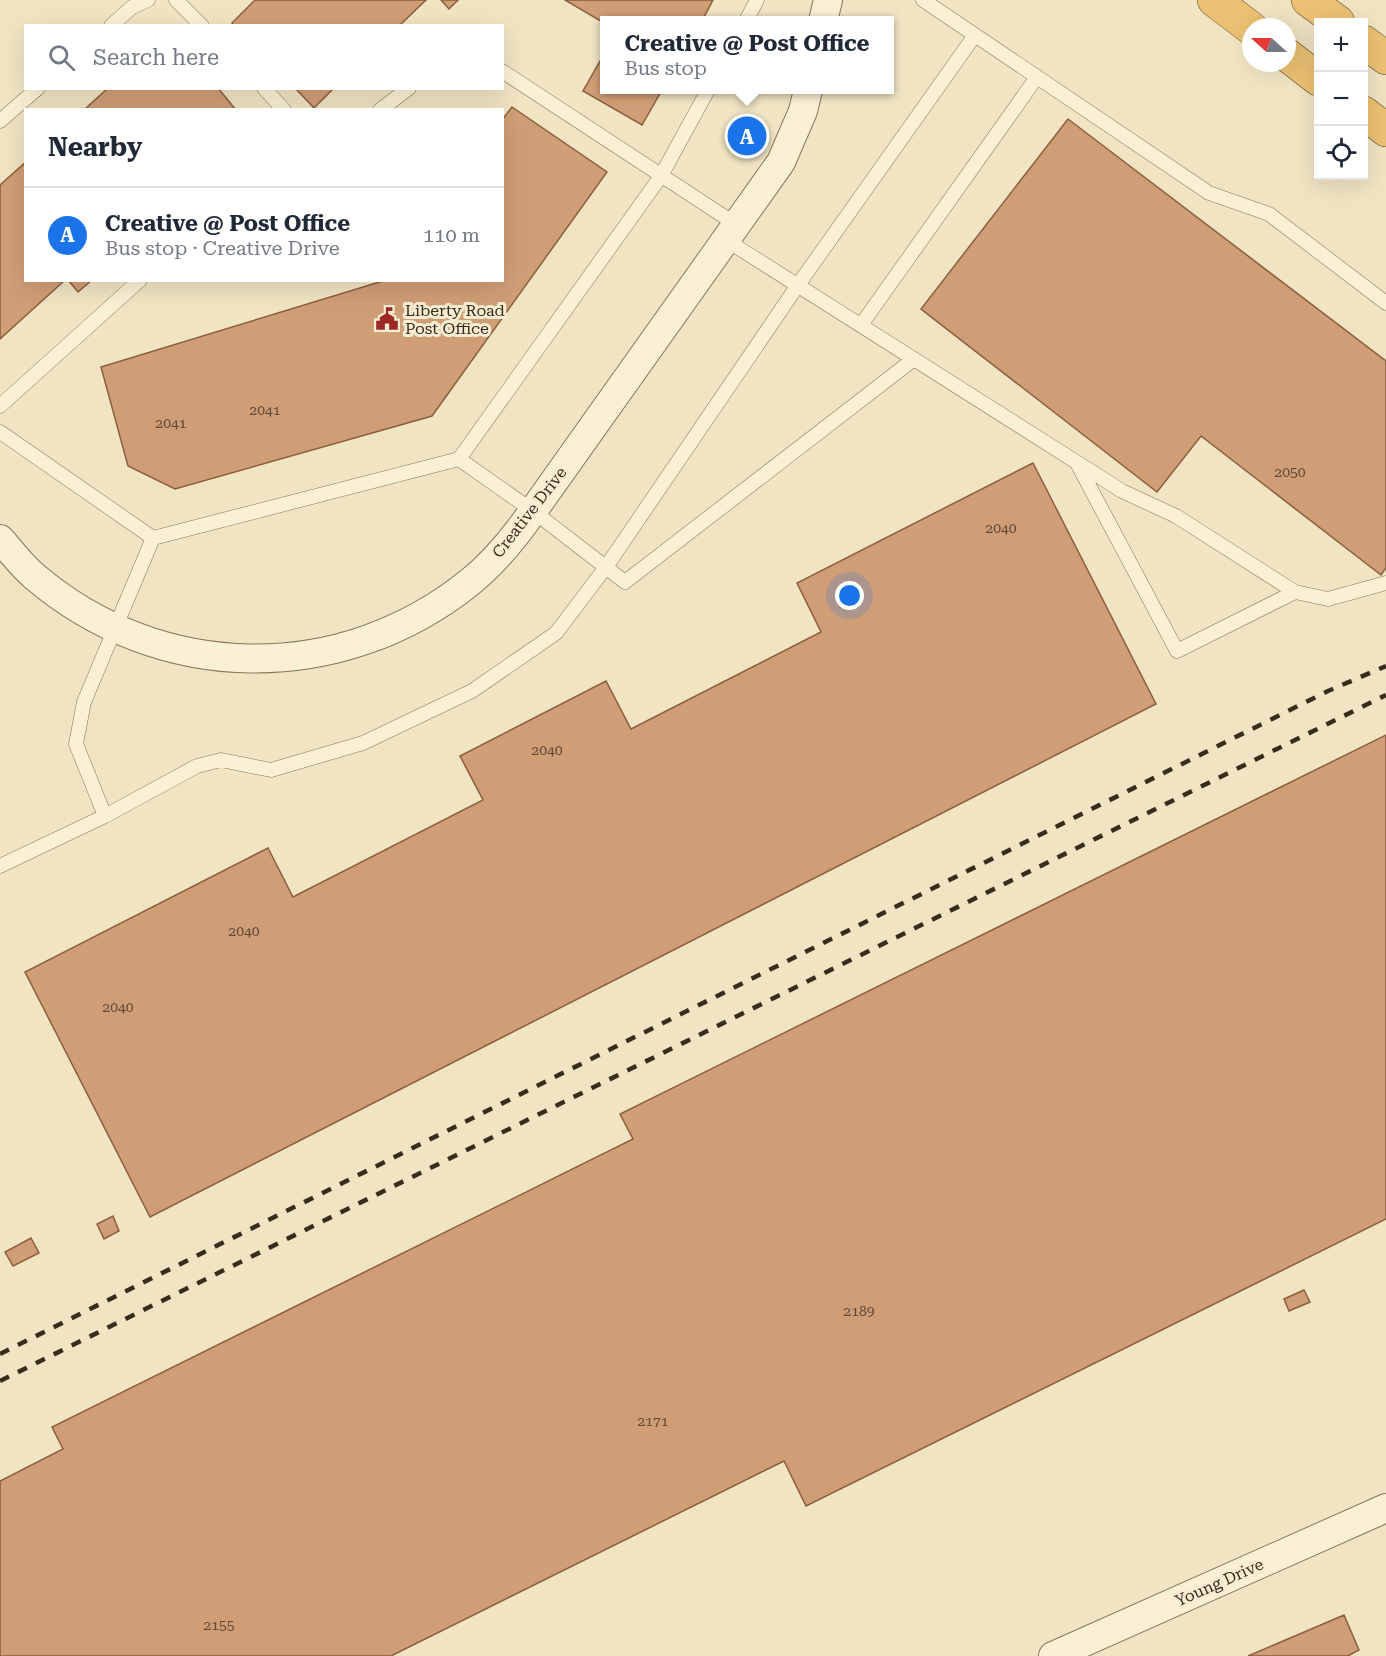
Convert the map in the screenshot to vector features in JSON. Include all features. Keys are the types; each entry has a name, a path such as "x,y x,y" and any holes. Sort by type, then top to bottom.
{"highway":[{"path":"1214,0 1242,21"},
{"path":"1308,0 1333,18"},
{"path":"1368,45 1386,58"},
{"path":"1296,62 1314,76"},
{"path":"1368,116 1386,130"}],"street":[{"path":"824,16 828,0"},
{"name":"Creative Drive","path":"0,539 33,575 71,603 115,627 188,653 235,659 327,653 375,638 426,613 471,582 509,544 781,162 803,111 807,94"},
{"name":"Young Drive","path":"1053,1656 1386,1508"}],"lane":[{"path":"113,24 132,7 148,0"},
{"path":"176,0 200,24"},
{"path":"749,16 757,0"},
{"path":"923,0 1209,193 1269,214 1386,303"},
{"path":"0,867 105,816 197,766 221,760 272,770 363,743 472,691 556,633 606,567 798,285 975,35"},
{"path":"504,71 662,176 798,285 1122,491 1176,516 1295,592 1328,599 1386,583"},
{"path":"861,325 1037,77"},
{"path":"0,122 36,90"},
{"path":"266,90 282,108"},
{"path":"383,108 406,90"},
{"path":"0,432 153,538 459,459 662,176 706,94"},
{"path":"0,406 138,282"},
{"path":"459,459 533,511 626,582 914,359"},
{"path":"1076,462 1177,651 1295,592"},
{"path":"105,816 76,744 84,702 153,538"}],"building":[{"path":"255,0 426,0 401,24 232,23"},
{"path":"441,0 458,0 449,9"},
{"path":"565,0 713,0 705,16 600,16 600,21"},
{"path":"600,61 600,94 660,94 642,125 583,91"},
{"path":"106,90 220,90 234,108 86,108"},
{"path":"297,90 332,90 314,108"},
{"path":"512,107 607,172 432,416 175,489 128,466 101,367 379,282 504,282 504,117"},
{"path":"1068,119 1386,361 1386,568 1381,575 1201,436 1157,492 921,309"},
{"path":"742,135 746,137 741,147 737,144"},
{"path":"24,164 24,282 63,282 0,339 0,185"},
{"path":"70,282 90,282 78,292"},
{"path":"1033,463 1156,704 150,1217 25,972 268,848 293,897 483,800 460,756 606,681 631,729 821,632 797,583"},
{"path":"1386,735 1386,1219 806,1506 784,1461 391,1656 0,1656 0,1481 63,1449 52,1427 633,1139 620,1114"},
{"path":"113,1216 119,1231 104,1239 97,1224"},
{"path":"31,1238 39,1253 13,1266 5,1252"},
{"path":"1304,1290 1310,1302 1289,1311 1284,1299"},
{"path":"1344,1615 1359,1650 1348,1656 1248,1656"}],"railway":[{"path":"0,1354 1328,691 1386,666"},
{"path":"0,1381 1386,695"}],"place":[{"name":"Creative @ Post Office","path":"747,136"},
{"name":"Liberty Road Post Office","path":"387,319"}]}
